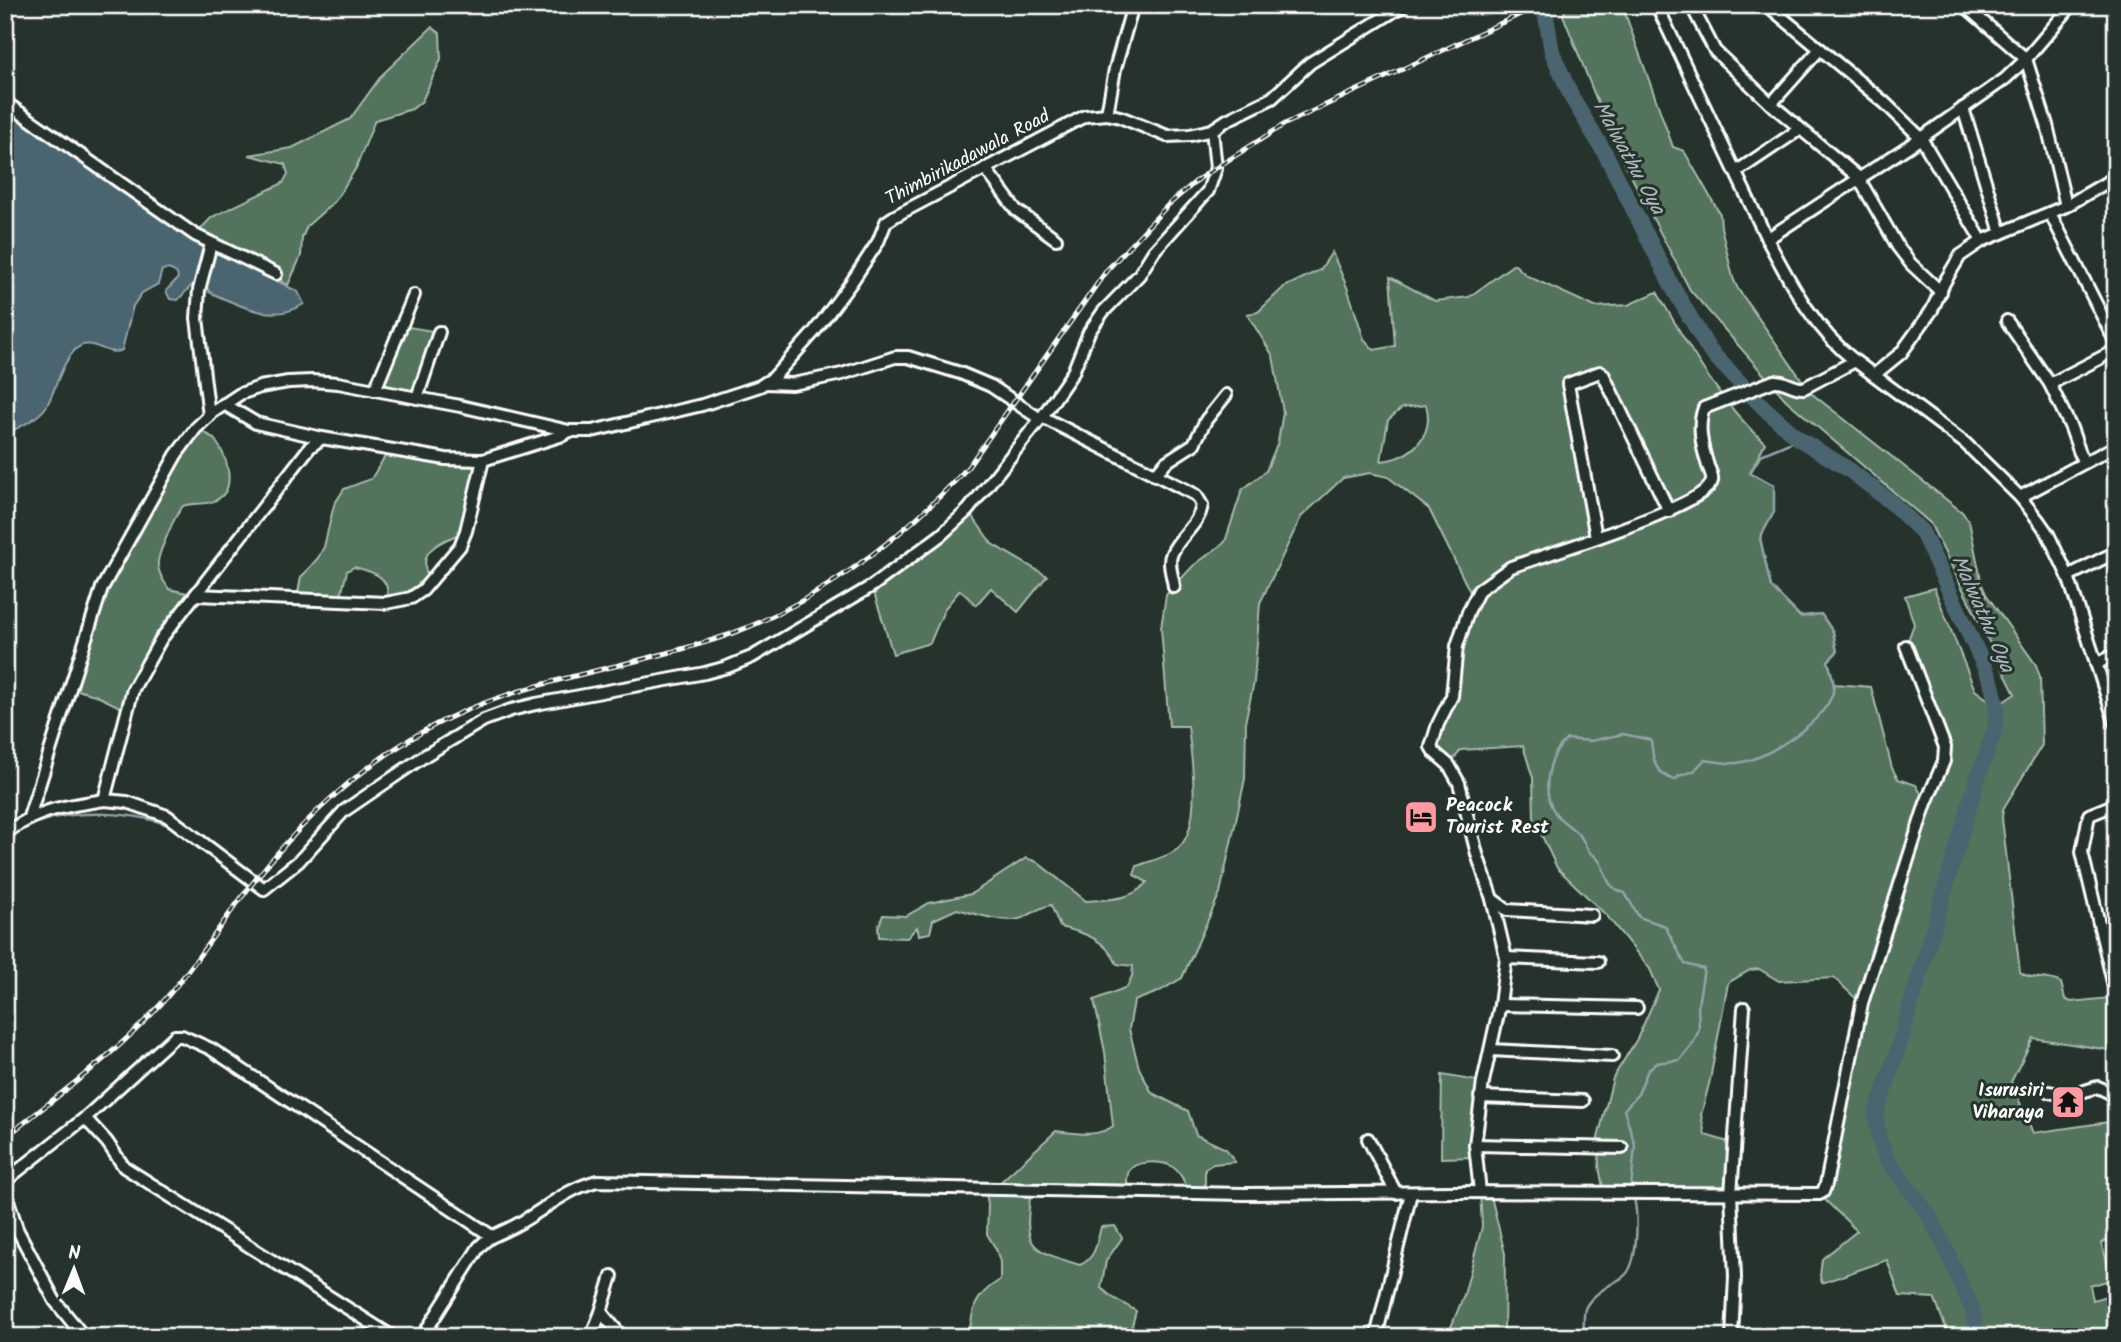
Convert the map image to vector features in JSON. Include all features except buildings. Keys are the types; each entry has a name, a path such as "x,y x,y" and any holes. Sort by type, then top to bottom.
{"street":[{"path":"1133,5 1115,69 1107,114 1167,135 1190,135 1212,130 1272,98 1310,64 1405,5"},
{"path":"1660,5 1659,10 1766,239 1798,298 1828,337 1855,361 1952,432 2020,497 2048,534 2068,576 2116,725"},
{"path":"1691,5 1715,51 1771,104 1858,177 1898,247 1911,264 1941,292"},
{"path":"1767,5 1885,103 1921,138 1982,241"},
{"path":"1964,5 2026,59 2047,125 2066,206"},
{"path":"1766,239 1921,138 2005,79 2026,59 2070,6"},
{"path":"1771,104 1820,49"},
{"path":"5,102 138,198 211,246 276,274"},
{"path":"1964,108 2001,233"},
{"name":"Thimbirikadawala Road","path":"566,433 592,431 702,405 765,383 814,332 851,283 878,242 886,222 1085,116 1107,114"},
{"path":"1736,172 1800,129"},
{"path":"5,833 29,817 54,808 104,800 127,802 167,816 264,889 299,861 344,811 436,749 485,720 536,704 727,667 781,642 872,586 941,535 968,510 1041,418 1073,372 1088,332 1103,312 1139,275 1154,251 1208,191 1216,168 1212,130"},
{"path":"985,168 1016,210 1056,239"},
{"path":"1874,375 1901,353 1933,310 1944,283 1961,256 1982,241 2066,206 2116,177"},
{"path":"2050,213 2116,342"},
{"path":"209,416 197,318 202,275 211,246"},
{"path":"375,390 414,295"},
{"path":"2007,321 2050,384 2071,428 2083,462"},
{"path":"417,398 439,332"},
{"path":"2050,384 2116,350"},
{"path":"765,383 792,384 842,374 895,357 908,357 991,386 1041,418 1195,495 1202,505 1201,515 1171,554 1170,570 1174,587"},
{"path":"1480,1192 1475,1145 1480,1097 1500,1005 1506,958 1493,899 1477,854 1459,783 1449,765 1431,747 1433,736 1452,696 1457,646 1468,612 1479,590 1511,567 1669,511 1700,496 1712,481 1701,429 1704,408 1763,384 1782,380 1796,389 1804,388 1855,361"},
{"path":"1596,537 1568,384 1600,372 1669,511"},
{"path":"29,817 102,588 176,455 196,428 224,404 240,394 260,387 288,382 338,383 417,398 566,433"},
{"path":"1155,475 1166,462 1194,444 1206,420 1226,395"},
{"path":"224,404 256,423 322,438 446,459 483,460 566,433"},
{"path":"104,800 133,690 161,639 310,447 322,438"},
{"path":"2020,497 2116,446"},
{"path":"196,595 386,603 411,598 430,583 460,546 483,460"},
{"path":"2068,576 2116,552"},
{"path":"422,1337 479,1247 490,1235 506,1231 578,1186 597,1181 1244,1194 1824,1192 1862,1003 1926,803 1944,761 1945,747 1906,646"},
{"path":"2096,664 2116,654"},
{"path":"2116,804 2089,815 2082,852 2116,995"},
{"path":"1493,899 1507,910 1592,915"},
{"path":"1506,958 1598,962"},
{"path":"1500,1005 1637,1008"},
{"path":"1732,1337 1735,1276 1731,1194 1744,1008"},
{"path":"8,1179 85,1118 175,1036 182,1036 211,1049 490,1235"},
{"path":"1491,1050 1612,1056"},
{"path":"2049,1092 2068,1096 2098,1087 2116,1096"},
{"path":"1480,1097 1583,1101"},
{"path":"85,1118 107,1142 124,1167 393,1337"},
{"path":"1368,1139 1396,1192"},
{"path":"1475,1145 1622,1147"},
{"path":"5,1190 17,1229 55,1301 84,1337"},
{"path":"1376,1337 1411,1193"},
{"path":"591,1337 611,1276"},
{"path":"601,1312 622,1337"}],"green space":[{"path":"1573,5 1622,5 1673,147 1684,151 1720,214 1733,278 1738,289 1811,393 1962,512 1969,521 1986,594 2036,665 2040,677 2042,745 2003,809 2002,818 2020,972 2061,983 2065,999 2071,1002 2109,998 2116,1021 2116,1051 2033,1038 2011,1082 2033,1133 2116,1121 2116,1236 2101,1243 2113,1279 2090,1286 2093,1300 2113,1294 2116,1327 2108,1329 2110,1337 1947,1337 1934,1298 1900,1296 1887,1260 1822,1283 1822,1259 1857,1231 1819,1194 1862,1004 1834,978 1779,981 1759,969 1750,970 1728,983 1701,1115 1705,1135 1735,1144 1731,1194 1604,1193 1599,1167 1598,1138 1613,1078 1637,1039 1659,990 1650,969 1607,916 1557,868 1534,819 1533,778 1523,746 1461,750 1449,765 1434,752 1457,646 1474,600 1429,509 1388,477 1370,473 1343,478 1301,517 1260,603 1254,682 1246,718 1245,779 1220,893 1182,978 1158,992 1134,1001 1129,1029 1139,1068 1152,1093 1188,1111 1196,1135 1226,1149 1235,1162 1213,1164 1205,1169 1205,1193 1188,1193 1186,1185 1174,1168 1155,1162 1132,1167 1127,1176 1127,1192 1031,1190 1029,1234 1039,1249 1049,1254 1080,1265 1093,1254 1101,1227 1115,1226 1122,1238 1106,1261 1101,1288 1136,1311 1129,1337 969,1337 976,1303 985,1291 1000,1280 1000,1262 987,1234 988,1204 985,1188 994,1188 1056,1131 1093,1133 1113,1126 1105,1052 1094,1000 1127,987 1133,966 1117,964 1107,949 1094,938 1060,927 1051,905 1012,920 957,909 933,920 930,933 919,935 917,927 907,938 879,937 878,927 883,915 906,916 929,903 971,894 1026,858 1037,862 1086,901 1127,896 1147,882 1134,875 1137,866 1170,854 1183,843 1193,812 1193,774 1188,726 1169,726 1161,628 1166,595 1193,566 1225,542 1242,490 1266,471 1278,442 1283,412 1273,356 1247,314 1258,312 1284,287 1320,270 1332,252 1364,339 1374,350 1395,346 1390,277 1435,301 1469,297 1514,264 1527,276 1595,307 1628,305 1657,292 1718,391 1765,443 1750,473 1774,485 1774,512 1760,538 1771,587 1800,616 1821,614 1833,632 1837,652 1828,661 1834,684 1871,687 1892,768 1898,779 1916,785 1926,802 1945,747 1906,646 1914,624 1905,596 1934,588 1975,690 1997,706 2015,694 1930,523 1786,400 1690,290 1613,141 1563,15 1566,9","holes":["1600,372 1668,511 1596,537 1568,384","1426,405 1427,426 1418,444 1402,455 1381,461 1388,420 1402,408"]},
{"path":"432,27 440,33 441,59 422,101 412,109 375,120 356,168 335,201 307,226 302,238 301,256 288,285 195,235 212,217 283,183 288,174 285,164 249,155 292,148 350,119 382,75"},
{"path":"402,326 439,332 417,398 375,390"},
{"path":"196,428 213,438 219,447 229,480 223,495 212,502 183,506 172,524 158,560 160,573 169,589 196,595 161,639 126,710 95,695 70,688 102,588"},
{"path":"389,450 483,460 466,531 439,544 427,555 425,562 430,583 423,590 386,603 387,588 384,582 369,571 354,567 347,571 340,600 297,598 301,577 324,547 334,505 344,489 371,479"},
{"path":"968,510 992,544 1047,576 1018,612 991,588 976,605 960,590 945,608 930,643 893,654 872,586"},
{"path":"1442,1075 1483,1082 1475,1157 1441,1158"},
{"path":"1480,1192 1490,1192 1505,1254 1504,1337 1447,1337 1464,1295 1482,1227"}],"water":[{"path":"5,105 251,267 298,292 304,304 280,313 256,311 209,292 204,280 191,286 178,300 170,299 166,291 178,276 167,269 162,270 158,284 142,293 133,306 122,350 116,352 87,344 76,349 62,369 46,407 27,423 5,434"}],"waterway":[{"name":"Malwathu Oya","path":"1544,5 1552,52 1572,98 1605,153 1672,286 1709,350 1763,407 1799,439 1848,469 1892,503 1922,532 1991,681 1997,706 1995,729 1977,780 1897,1052 1876,1114 1879,1139 1888,1161 1929,1215 1943,1243 1973,1311 1976,1337"},
{"path":"1631,1188 1635,1145 1624,1110 1638,1094 1647,1072 1655,1063 1680,1060 1692,1045 1699,1030 1698,1005 1704,969 1685,964 1665,926 1639,917 1625,893 1612,887 1596,857 1574,830 1558,817 1551,805 1548,775 1555,755 1567,739 1591,741 1623,734 1651,740 1656,765 1663,774 1675,780 1694,771 1704,760 1737,763 1762,755 1790,740 1824,708 1833,689 1828,661 1837,652 1833,632 1821,614 1800,617 1771,587 1760,538 1774,512 1774,485 1750,473 1761,455 1799,439"},
{"path":"5,842 33,825 85,814 144,818 176,829"},
{"path":"9,1184 16,1208"},
{"path":"1584,1337 1584,1312 1588,1304 1602,1290 1623,1277 1632,1262 1636,1228 1634,1198"},
{"path":"51,1283 62,1301"}],"railway":[{"path":"5,1138 86,1074 143,1023 173,990 287,842 325,804 367,769 412,738 484,703 522,690 716,639 785,610 852,569 914,520 968,467 1107,270 1168,205 1200,178 1285,124 1540,5"}],"place":[{"name":"Peacock Tourist Rest","path":"1421,817"},
{"name":"Isurusiri Viharaya","path":"2068,1102"}]}
